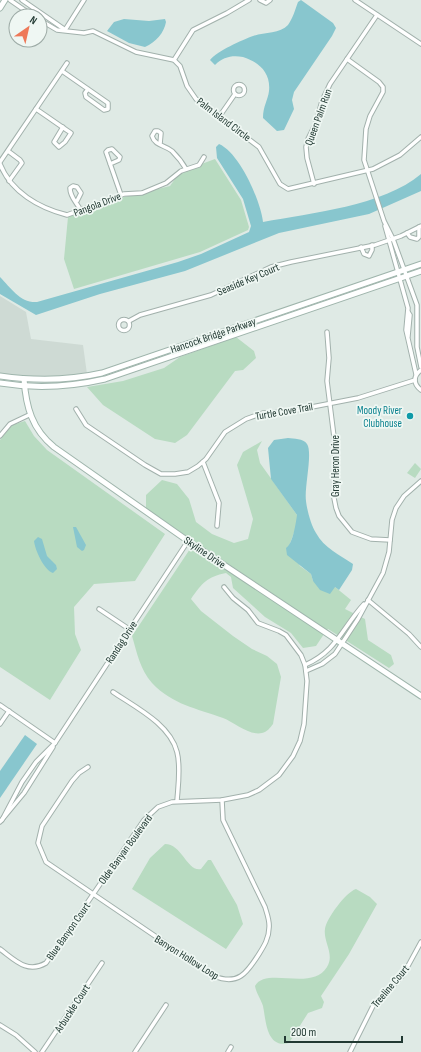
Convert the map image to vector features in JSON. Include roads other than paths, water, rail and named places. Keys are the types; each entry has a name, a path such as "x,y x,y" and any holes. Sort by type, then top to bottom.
{"main road":[{"path":"0,8 5,0"},
{"name":"Hancock Bridge Parkway","path":"0,376 24,380 66,380 108,371 421,264"},
{"name":"Hancock Bridge Parkway","path":"0,383 25,386 61,386 105,379 421,271"},
{"name":"Skyline Drive","path":"24,380 30,415 41,434 54,447 188,541 421,696"}],"street":[{"path":"10,0 22,8"},
{"path":"22,0 65,30"},
{"path":"65,30 84,0"},
{"path":"48,25 57,30 84,33 93,31 136,52 174,60 193,30 249,0"},
{"path":"260,0 266,3 270,0"},
{"path":"355,0 421,44"},
{"name":"Queen Palm Run","path":"314,184 307,158 308,139 316,123 326,92 377,16"},
{"name":"Palm Island Circle","path":"174,60 182,71 194,96 206,108 259,147 284,187 295,188 366,171 387,163 421,137"},
{"path":"347,60 379,82 383,88 383,92 370,116 366,129 364,160 366,171 384,221 405,269 418,312 417,352 421,367"},
{"name":"Pangola Drive","path":"67,63 0,162 9,181 24,196 57,212 67,215 122,195 142,193 171,181 186,169 199,165 204,157"},
{"path":"62,71 88,89 108,103 108,109 104,110 86,97 85,93 88,89"},
{"path":"219,117 235,94"},
{"path":"36,109 63,127 71,133 65,142 59,147 54,142 63,127"},
{"path":"160,144 171,150 186,169"},
{"path":"110,164 119,160 120,157 112,149 106,151 110,164 122,195"},
{"path":"8,151 22,163 9,181"},
{"path":"77,201 80,211"},
{"path":"384,221 388,240 410,315 408,340 416,374 414,380 416,385 421,390"},
{"path":"420,227 419,237 417,239 410,237 408,233 420,227"},
{"name":"Seaside Key Court","path":"129,321 140,315 211,295 271,267 372,245 408,233"},
{"path":"361,247 364,254 369,256 372,250 372,245"},
{"path":"408,312 418,312"},
{"path":"408,331 418,331"},
{"name":"Gray Heron Drive","path":"327,332 329,358 327,381 331,403 335,445 334,498 339,516 352,532 371,539 390,540"},
{"path":"416,374 421,370"},
{"name":"Turtle Cove Trail","path":"76,409 86,425 157,472 170,475 184,473 203,462 225,432 246,418 260,414 286,412 358,398 414,380"},
{"path":"0,436 10,424 30,415"},
{"path":"203,462 219,503 217,526"},
{"path":"305,665 322,657 340,641 358,619 383,573 389,552 392,520 396,508 404,496 421,480"},
{"name":"Randag Drive","path":"1,821 24,792 50,754 55,743 188,541"},
{"name":"Olde Banyan Boulevard","path":"93,895 144,820 158,807 177,801 222,800 248,795 259,790 279,775 291,760 298,746 303,729 306,671 299,651 289,638 279,631 258,623 248,610 233,598 224,587"},
{"path":"368,600 421,647"},
{"path":"99,609 129,630"},
{"path":"306,671 325,662 335,654 340,641"},
{"path":"322,657 325,662"},
{"path":"113,692 162,726 175,744 178,761 177,801"},
{"path":"0,705 55,743"},
{"path":"0,724 9,711"},
{"name":"Randag Drive","path":"1,821 22,782 36,762 55,743"},
{"name":"Banyon Hollow Loop","path":"88,767 79,773 72,781 42,826 38,843 46,862 214,976 230,980 245,973 265,945 269,929 269,918 223,820 222,800"},
{"name":"Blue Banyon Court","path":"0,949 29,968 41,966 49,958 71,924 93,895"},
{"name":"Treeline Court","path":"350,1052 370,1010 402,974 421,942"},
{"name":"Arbuckle Court","path":"42,1052 102,963"},
{"path":"135,1052 166,1005"},
{"path":"0,1025 16,1035 35,1052"},
{"path":"228,1052 231,1047"}],"water":[{"path":"301,0 333,23 336,28 294,92 292,100 294,109 284,130 277,131 263,118 269,85 263,69 249,59 243,57 228,57 215,65 210,60 224,50 243,40 285,28 294,14 298,2"},
{"path":"124,19 149,21 165,19 166,22 159,37 153,43 145,47 129,43 107,31 114,22"},
{"path":"219,144 227,149 242,167 254,191 263,222 346,207 367,201 387,194 405,185 421,174 421,191 369,214 279,233 185,271 100,294 36,315 0,294 0,277 16,294 31,302 37,302 178,262 201,254 249,232 251,226 243,199 217,158 216,147"},
{"path":"288,438 303,441 309,448 306,501 314,530 323,543 353,564 352,570 339,590 335,587 330,594 320,590 313,581 311,574 287,555 286,548 291,542 297,515 271,479 268,448 274,440"},
{"path":"73,527 76,527 86,545 82,551 77,547"},
{"path":"38,537 42,539 47,556 56,565 57,569 53,573 46,568 38,554 34,541"},
{"path":"25,735 37,744 0,798 0,771"}],"place":[{"name":"Moody River Clubhouse","path":"410,416"}]}
